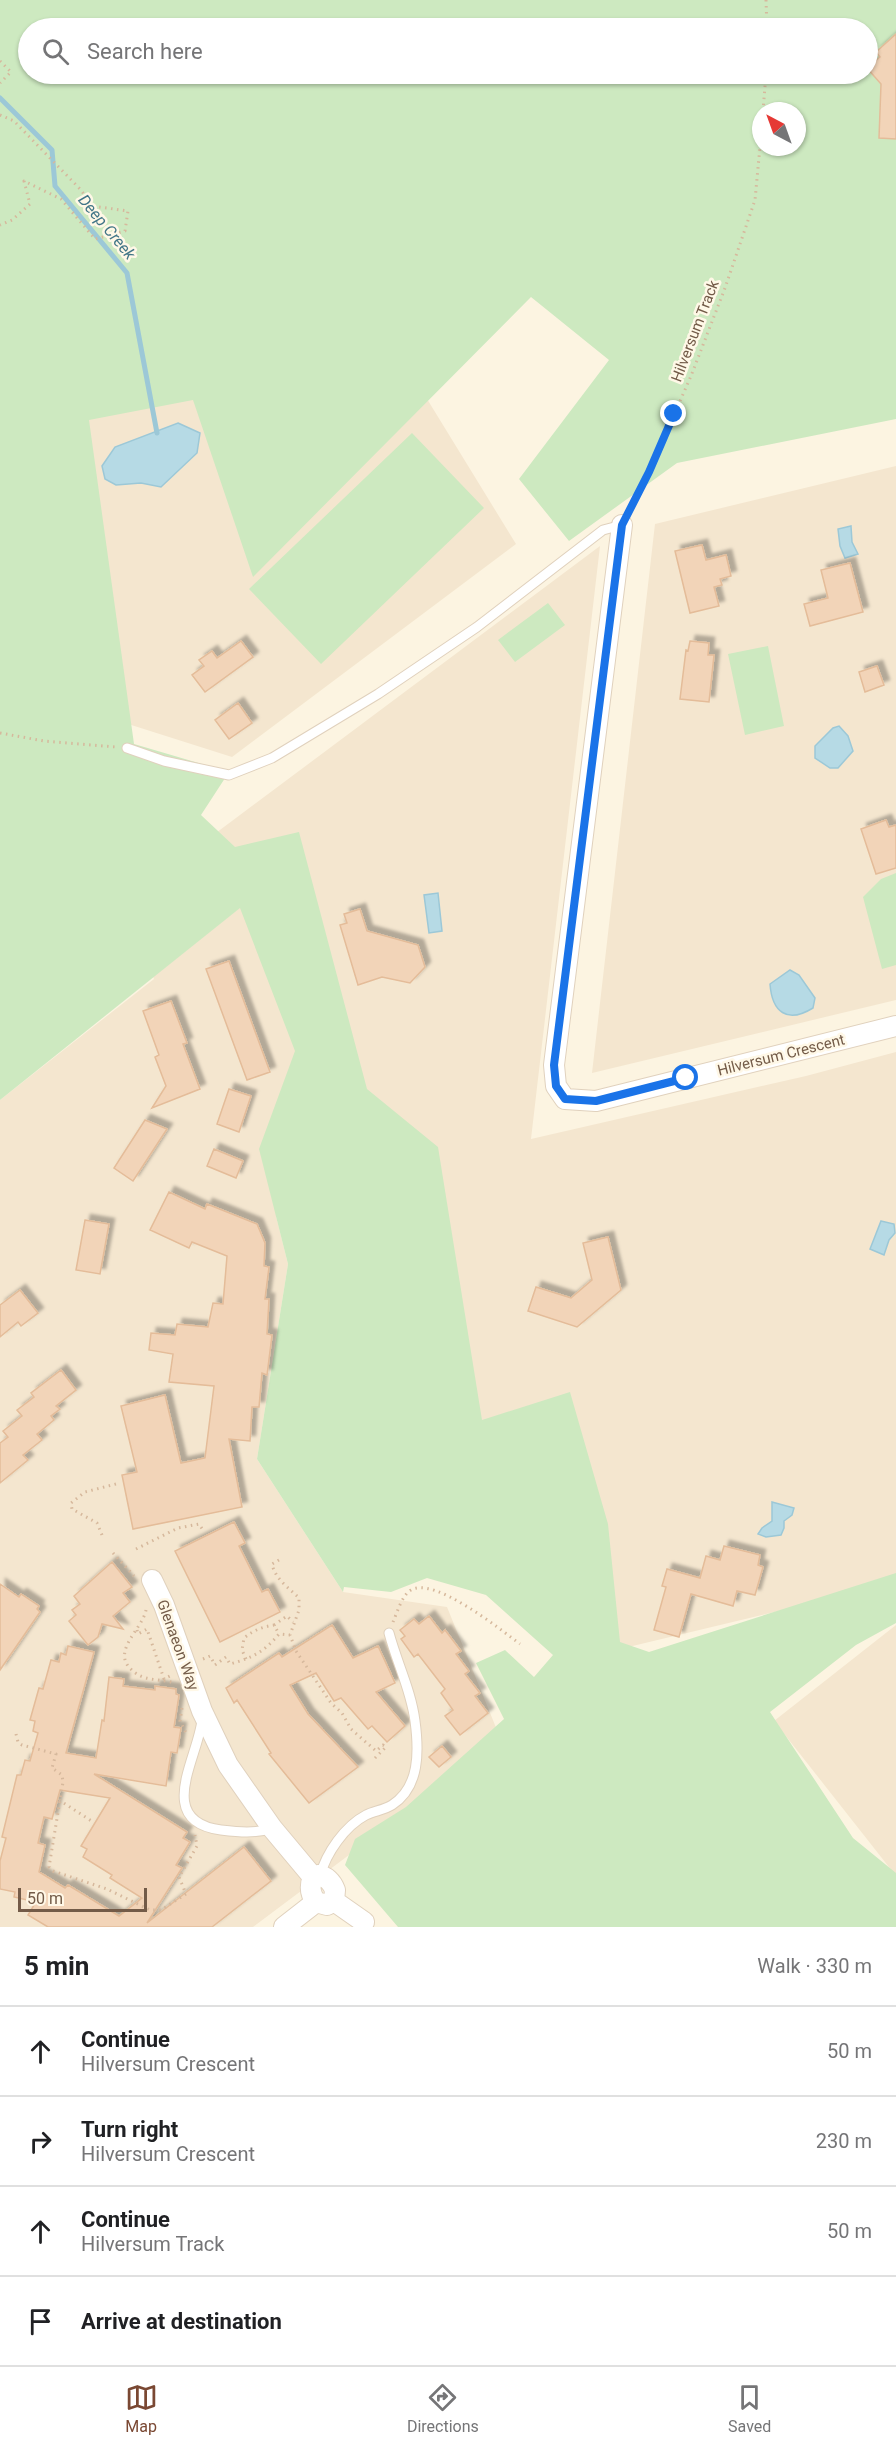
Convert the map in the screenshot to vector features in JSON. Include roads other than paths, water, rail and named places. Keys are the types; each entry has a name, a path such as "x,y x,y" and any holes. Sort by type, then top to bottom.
{"street":[{"name":"Hilversum Crescent","path":"622,525 554,1065 556,1086 565,1099 596,1101 896,1026"},
{"name":"Glenaeon Way","path":"144,1579 164,1605 202,1711 228,1765 272,1828 317,1877"},
{"path":"317,1877 310,1885 325,1902 364,1922"},
{"path":"284,1927 325,1902"}],"lane":[{"path":"127,747 164,761 229,776 272,758 378,694 477,627 603,530 622,525"},
{"path":"317,1877 324,1862 341,1838 358,1820 392,1805 406,1792 415,1774 417,1751 415,1721 407,1683 395,1655 389,1633"},
{"name":"Glenaeon Way","path":"202,1711 200,1733 185,1777 183,1801 194,1820 213,1829 238,1832 272,1828"}],"water":[{"path":"178,423 200,433 197,453 161,487 141,483 116,485 105,479 102,466 115,447"},
{"path":"851,526 852,542 858,554 845,558 840,546 838,529"},
{"path":"839,726 848,736 853,751 838,768 830,768 815,758 815,746 833,728"},
{"path":"438,893 442,931 429,933 424,895"},
{"path":"790,970 799,975 815,998 813,1008 796,1015 782,1012 771,994 770,984"},
{"path":"881,1221 894,1224 895,1233 889,1240 884,1255 870,1249"},
{"path":"772,1502 794,1508 792,1515 784,1521 781,1535 766,1537 758,1534 772,1521"}],"waterway":[{"name":"Deep Creek","path":"0,98 52,150 55,186 127,273 157,433"}]}
